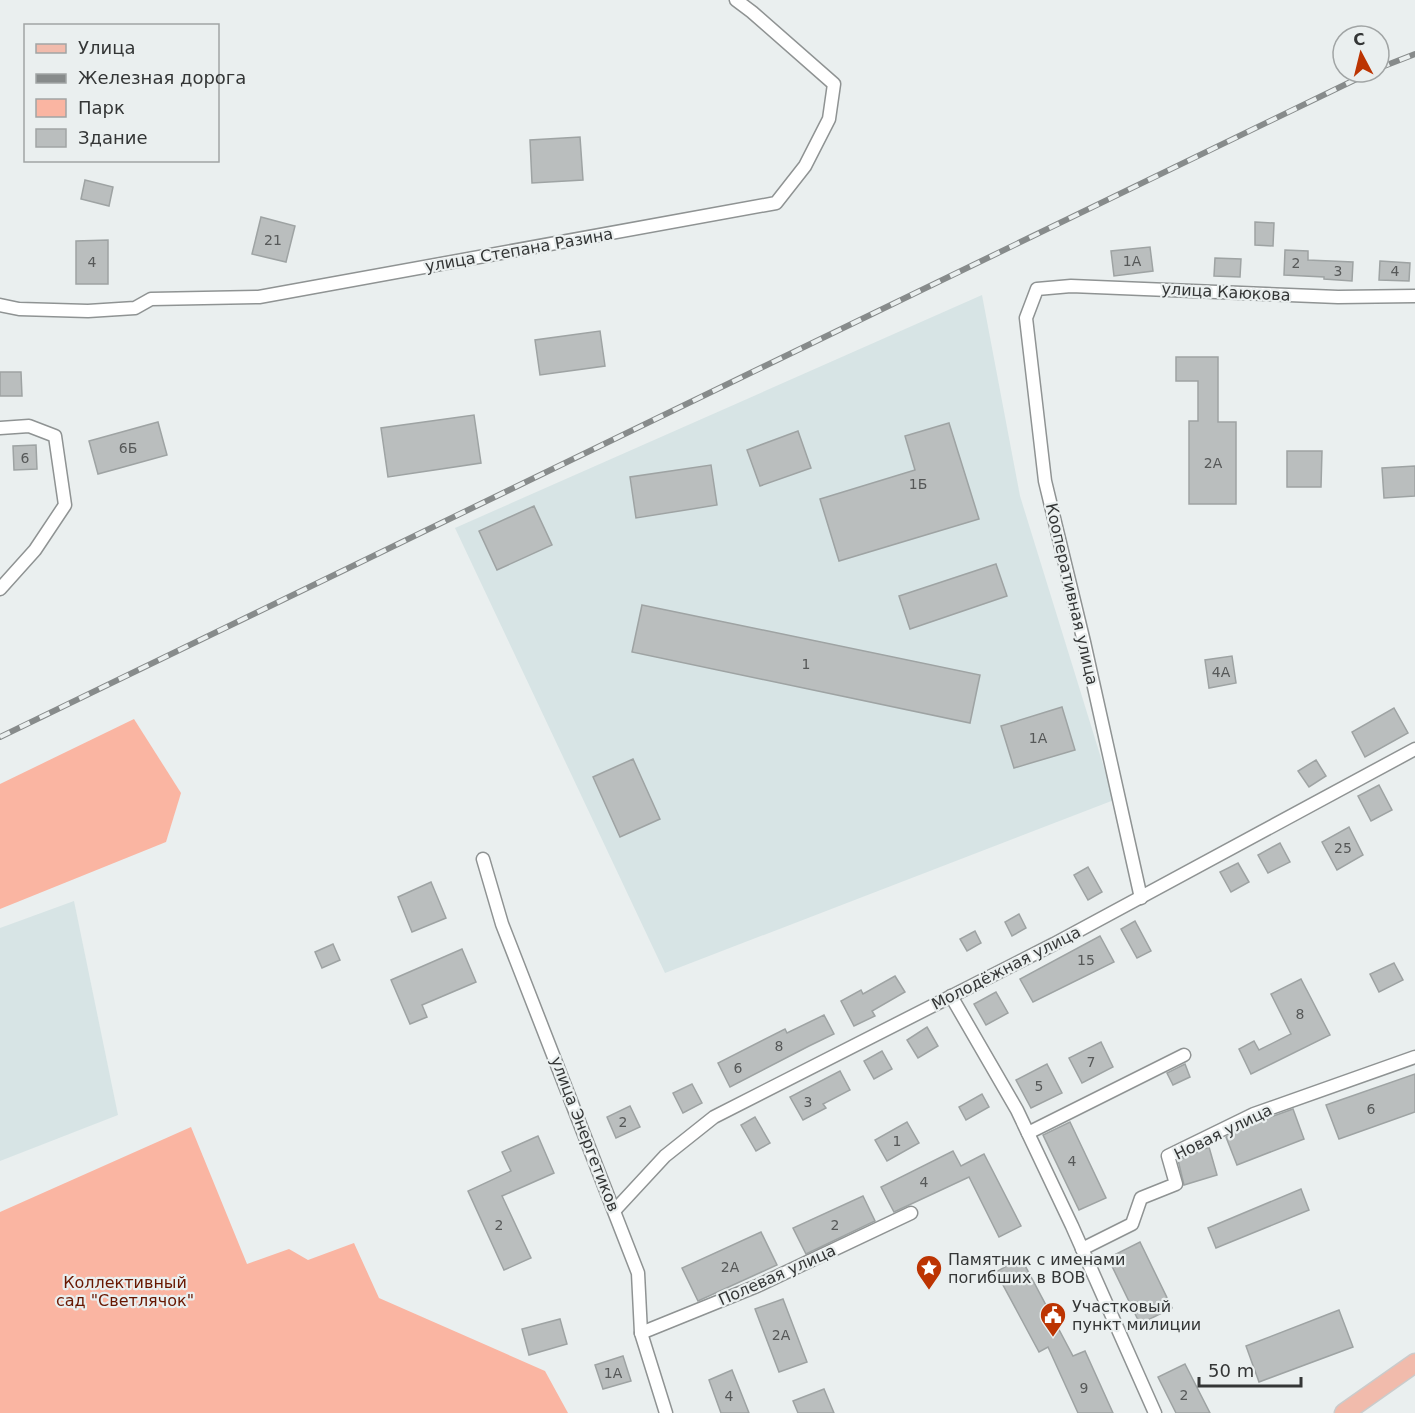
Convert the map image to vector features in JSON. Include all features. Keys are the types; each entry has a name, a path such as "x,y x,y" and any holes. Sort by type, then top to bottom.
{"main road":[{"path":"1344,1413 1415,1363"}],"street":[{"name":"улица Степана Разина","path":"0,305 19,309 88,310 135,308 151,299 259,297 776,203 805,166 829,119 834,84 736,0"},
{"name":"улица Каюкова","path":"1037,289 1071,286 1338,297 1415,296"},
{"name":"Кооперативная улица","path":"1037,289 1026,318 1045,481 1089,664 1141,898"},
{"path":"0,428 29,426 55,436 64,505 35,550 0,589"},
{"name":"Молодёжная улица","path":"615,1210 665,1156 714,1117 1141,898 1415,750"},
{"name":"улица Энергетиков","path":"483,859 502,924 638,1273 641,1333 666,1413"},
{"path":"951,996 1017,1110 1082,1248 1155,1413"},
{"path":"1028,1133 1184,1055"},
{"name":"Новая улица","path":"1082,1248 1132,1224 1141,1198 1176,1184 1168,1156 1254,1114 1415,1057"},
{"name":"Полевая улица","path":"641,1333 757,1286 911,1213"}],"shaded area":[{"path":"982,295 1020,496 1114,800 665,973 455,528"},
{"path":"74,901 118,1115 0,1161 0,928"}],"green space":[{"path":"134,719 181,793 166,842 0,909 0,784"},
{"name":"Коллективный сад \"Светлячок\"","path":"191,1127 247,1264 289,1249 308,1260 354,1243 379,1298 545,1371 568,1413 0,1413 0,1212"}],"building":[{"path":"580,137 583,180 532,183 530,140"},
{"path":"85,180 113,187 109,206 81,199"},
{"path":"261,217 295,226 286,262 252,254"},
{"path":"1255,222 1274,223 1273,246 1255,245"},
{"path":"108,240 108,284 76,284 76,241"},
{"path":"1150,247 1153,271 1114,276 1111,251"},
{"path":"1285,250 1308,251 1308,260 1353,262 1352,281 1284,275"},
{"path":"1215,258 1241,259 1240,277 1214,276"},
{"path":"1380,261 1410,263 1409,281 1379,280"},
{"path":"600,331 605,366 540,375 535,340"},
{"path":"1176,357 1218,357 1218,422 1236,422 1236,504 1189,504 1189,421 1198,421 1198,381 1176,381"},
{"path":"0,372 21,372 22,396 0,396"},
{"path":"474,415 481,463 388,477 381,428"},
{"path":"158,422 167,455 98,474 89,441"},
{"path":"949,423 979,519 839,561 820,499 915,470 905,436"},
{"path":"798,431 811,468 760,486 747,450"},
{"path":"36,445 37,469 14,470 13,446"},
{"path":"1287,451 1322,451 1321,487 1287,487"},
{"path":"711,465 717,505 636,518 630,477"},
{"path":"1415,466 1415,496 1384,498 1382,468"},
{"path":"534,506 552,545 497,570 479,531"},
{"path":"996,564 1007,596 910,629 899,596"},
{"path":"642,605 980,675 970,723 632,652"},
{"path":"1232,656 1236,683 1209,688 1205,660"},
{"path":"1062,707 1075,750 1014,768 1001,726"},
{"path":"1394,708 1408,733 1365,757 1352,732"},
{"path":"633,759 660,819 620,837 593,777"},
{"path":"1316,760 1326,776 1309,787 1298,771"},
{"path":"1379,785 1392,810 1371,821 1358,796"},
{"path":"1349,827 1363,855 1337,870 1322,842"},
{"path":"1280,843 1290,862 1268,873 1258,855"},
{"path":"1238,863 1249,882 1231,892 1220,872"},
{"path":"1088,867 1102,892 1088,900 1074,875"},
{"path":"431,882 446,918 412,932 398,897"},
{"path":"1019,914 1026,928 1012,936 1005,922"},
{"path":"1135,921 1151,951 1137,958 1121,929"},
{"path":"975,931 981,943 967,951 960,939"},
{"path":"1100,936 1114,962 1033,1002 1020,979"},
{"path":"333,944 340,960 322,968 315,952"},
{"path":"462,949 476,982 422,1005 427,1017 410,1024 391,980"},
{"path":"1394,963 1403,980 1379,992 1370,974"},
{"path":"895,976 905,992 872,1011 875,1016 854,1026 841,1001 861,990 863,994"},
{"path":"1301,979 1330,1035 1251,1074 1239,1049 1254,1041 1259,1050 1291,1034 1271,994"},
{"path":"996,992 1008,1013 986,1025 974,1004"},
{"path":"824,1015 834,1034 730,1087 718,1063 785,1029 787,1033"},
{"path":"927,1027 938,1046 918,1058 907,1040"},
{"path":"1101,1042 1113,1067 1082,1083 1069,1058"},
{"path":"882,1051 892,1069 874,1079 864,1061"},
{"path":"1047,1064 1062,1093 1031,1108 1016,1080"},
{"path":"1185,1064 1190,1077 1173,1085 1167,1073"},
{"path":"840,1071 850,1090 823,1104 826,1108 803,1120 790,1097"},
{"path":"1415,1074 1415,1112 1339,1139 1326,1105"},
{"path":"692,1084 702,1103 683,1113 673,1093"},
{"path":"982,1094 989,1107 966,1120 959,1107"},
{"path":"630,1106 640,1127 616,1138 607,1117"},
{"path":"1293,1109 1304,1139 1237,1165 1226,1137 1257,1122"},
{"path":"755,1117 770,1143 756,1151 741,1125"},
{"path":"907,1122 919,1143 887,1161 875,1140"},
{"path":"1070,1122 1106,1198 1079,1210 1043,1135"},
{"path":"538,1136 554,1173 502,1196 531,1258 504,1270 468,1191 511,1171 502,1152"},
{"path":"1209,1147 1217,1175 1184,1185 1178,1160"},
{"path":"953,1151 961,1166 984,1154 1021,1226 999,1237 969,1177 894,1212 881,1187"},
{"path":"1301,1189 1309,1210 1216,1248 1208,1228"},
{"path":"863,1196 875,1221 806,1254 793,1228"},
{"path":"761,1232 777,1265 698,1301 682,1268"},
{"path":"1140,1242 1172,1308 1140,1324 1108,1258"},
{"path":"1021,1258 1073,1356 1085,1351 1113,1413 1078,1413 1048,1347 1039,1352 996,1272"},
{"path":"783,1299 807,1362 779,1372 755,1309"},
{"path":"1339,1310 1353,1347 1259,1382 1246,1346"},
{"path":"560,1319 567,1344 529,1355 522,1329"},
{"path":"623,1356 631,1381 603,1389 595,1365"},
{"path":"1185,1364 1210,1413 1176,1413 1158,1377"},
{"path":"732,1370 749,1413 721,1413 709,1380"},
{"path":"824,1389 834,1413 798,1413 793,1401"}],"railway":[{"path":"1391,63 1415,54"},
{"path":"0,737 1346,84"}],"place":[{"name":"Памятник с именами погибших в ВОВ","path":"929,1291"},
{"name":"Участковый пункт милиции","path":"1053,1338"}]}
